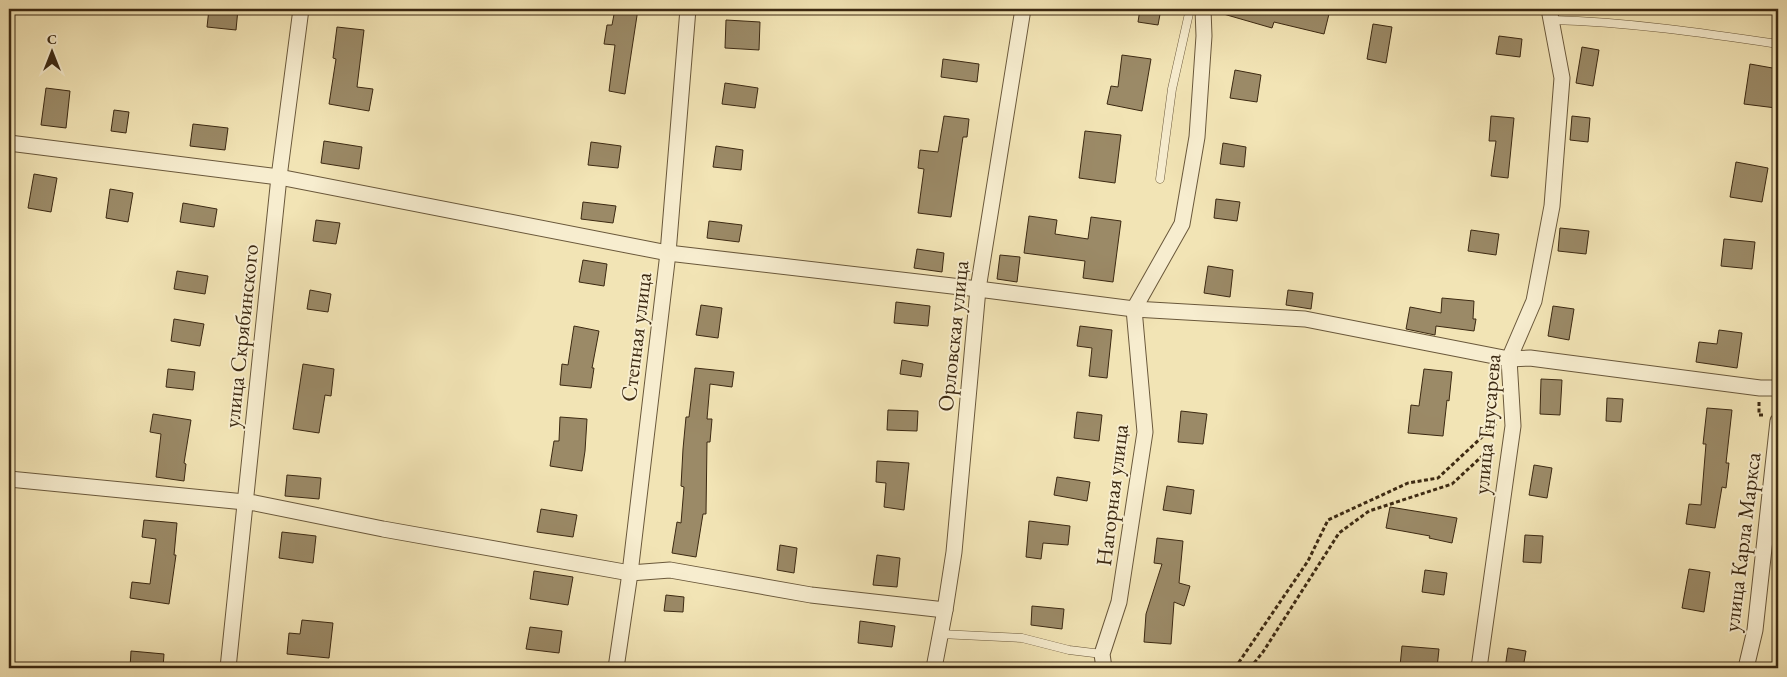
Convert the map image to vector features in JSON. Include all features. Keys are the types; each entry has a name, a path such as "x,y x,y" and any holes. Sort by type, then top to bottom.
{"street":[{"name":"улица Скрябинского","path":"228,668 279,177 301,9"},
{"name":"Степная улица","path":"616,668 630,573 668,253 688,9"},
{"name":"Орловская улица","path":"934,668 954,552 978,289 1023,9"},
{"path":"1134,309 1182,224 1197,137 1204,36 1203,9"},
{"name":"улица Гнусарева","path":"1479,668 1513,426 1510,359 1534,301 1552,206 1562,78 1551,14"},
{"path":"9,143 279,177 668,253 1134,309 1305,319 1510,359 1530,358 1760,388 1778,388"},
{"name":"Нагорная улица","path":"1103,661 1119,602 1145,432 1134,309"},
{"name":"улица Карла Маркса","path":"1746,668 1755,630 1778,421"},
{"path":"9,479 254,503 384,529 630,573 670,570 811,595 945,610"}],"lane":[{"path":"1160,179 1172,89 1190,9"},
{"path":"1551,14 1582,21 1707,33 1778,44"},
{"path":"940,634 1022,638 1103,661"}],"path":[{"path":"1250,668 1263,652 1338,533 1369,512 1452,484 1513,426"}],"building":[{"path":"209,9 238,9 236,30 207,27"},
{"path":"615,9 638,9 625,94 609,91 615,45 604,44 607,25 612,25"},
{"path":"1140,9 1161,9 1158,25 1138,22"},
{"path":"1221,9 1309,9 1329,14 1324,34 1274,22 1272,28 1220,13"},
{"path":"726,20 760,22 759,50 725,48"},
{"path":"1373,24 1392,27 1386,63 1367,59"},
{"path":"337,27 364,30 357,87 373,89 369,111 329,104 336,59 333,58"},
{"path":"1499,36 1522,39 1520,57 1496,54"},
{"path":"1582,47 1599,50 1593,86 1576,83"},
{"path":"1122,55 1151,59 1142,111 1107,104 1111,86 1118,87"},
{"path":"943,59 979,64 977,82 941,77"},
{"path":"1750,64 1778,69 1776,108 1744,104"},
{"path":"1235,70 1261,75 1257,102 1230,98"},
{"path":"725,83 758,88 755,108 722,104"},
{"path":"46,88 70,91 66,128 41,125"},
{"path":"114,110 129,112 126,133 111,131"},
{"path":"944,116 969,119 967,137 963,137 951,217 918,213 924,169 918,168 920,150 938,152"},
{"path":"1491,116 1514,118 1508,178 1491,176 1496,141 1489,141"},
{"path":"1572,116 1590,118 1588,142 1570,140"},
{"path":"193,124 228,128 225,150 190,146"},
{"path":"1085,131 1121,135 1115,183 1079,178"},
{"path":"324,141 362,147 359,169 321,163"},
{"path":"591,142 621,146 618,168 588,165"},
{"path":"1223,143 1246,147 1244,167 1220,164"},
{"path":"716,146 743,150 741,170 713,167"},
{"path":"1736,162 1768,168 1762,202 1730,197"},
{"path":"34,174 57,178 51,212 28,208"},
{"path":"110,189 133,193 128,222 106,218"},
{"path":"1216,199 1240,202 1237,221 1214,218"},
{"path":"583,202 616,206 613,223 581,219"},
{"path":"183,203 217,209 214,227 180,222"},
{"path":"1029,216 1057,220 1055,234 1088,239 1091,217 1121,221 1113,282 1083,278 1085,261 1024,253"},
{"path":"316,220 340,223 336,244 313,241"},
{"path":"709,221 742,225 739,242 707,238"},
{"path":"1560,228 1589,231 1586,254 1558,251"},
{"path":"1471,230 1499,234 1496,255 1468,251"},
{"path":"1724,239 1755,242 1752,269 1721,266"},
{"path":"917,249 944,253 942,272 914,268"},
{"path":"1000,255 1020,257 1017,282 997,279"},
{"path":"583,260 607,264 604,286 579,282"},
{"path":"1208,266 1233,270 1230,297 1204,293"},
{"path":"177,271 208,276 205,294 174,289"},
{"path":"310,290 331,294 328,312 307,309"},
{"path":"1288,290 1313,293 1311,309 1286,305"},
{"path":"1442,298 1474,301 1473,319 1476,319 1474,331 1436,326 1435,335 1406,329 1410,307 1441,313"},
{"path":"896,302 930,306 928,326 894,323"},
{"path":"701,305 722,308 718,338 696,335"},
{"path":"1553,306 1574,309 1569,340 1548,336"},
{"path":"174,319 204,324 200,346 171,341"},
{"path":"574,326 599,331 592,368 594,368 591,388 560,385 562,364 568,365"},
{"path":"1080,326 1112,330 1107,378 1089,376 1092,348 1077,346"},
{"path":"1719,330 1742,333 1737,368 1696,362 1699,342 1717,344"},
{"path":"902,360 923,364 921,377 900,374"},
{"path":"303,364 334,369 331,396 325,395 319,433 293,429"},
{"path":"695,368 734,372 732,387 710,384 707,419 712,419 710,442 707,442 706,514 703,514 696,557 672,553 677,522 681,523 684,487 681,486 683,449 686,417 689,417"},
{"path":"168,369 195,372 193,390 166,387"},
{"path":"1424,369 1452,372 1443,436 1408,433 1411,405 1419,406"},
{"path":"1541,379 1562,380 1560,415 1540,414"},
{"path":"1607,398 1623,399 1621,422 1606,421"},
{"path":"1707,408 1732,410 1726,463 1729,463 1726,488 1722,487 1715,528 1686,524 1689,504 1701,505 1706,444 1703,444"},
{"path":"888,410 918,411 917,431 887,430"},
{"path":"1181,411 1207,414 1203,444 1178,442"},
{"path":"1077,412 1102,415 1099,441 1074,438"},
{"path":"153,414 191,420 184,463 186,464 184,481 156,477 161,434 150,432"},
{"path":"560,417 587,419 582,471 550,466 554,441 559,441"},
{"path":"877,461 909,463 904,510 884,507 886,483 876,482"},
{"path":"1534,465 1552,468 1547,498 1529,495"},
{"path":"287,475 321,478 319,499 285,496"},
{"path":"1057,477 1090,482 1087,501 1054,495"},
{"path":"1167,486 1194,490 1191,514 1163,510"},
{"path":"1390,507 1457,518 1452,543 1429,538 1430,536 1386,528"},
{"path":"541,509 577,515 573,537 537,532"},
{"path":"144,520 177,523 174,555 176,555 169,604 130,598 132,582 150,584 156,539 142,537"},
{"path":"1029,521 1070,526 1068,545 1043,543 1041,559 1026,557"},
{"path":"282,532 316,536 313,563 279,558"},
{"path":"1525,535 1543,536 1541,563 1523,562"},
{"path":"1157,538 1183,541 1179,583 1190,586 1184,606 1174,602 1171,644 1144,642 1146,614 1162,564 1154,563"},
{"path":"780,545 797,548 794,573 777,570"},
{"path":"877,555 900,558 897,587 873,585"},
{"path":"1689,569 1710,572 1704,612 1682,608"},
{"path":"1425,570 1447,573 1444,595 1422,592"},
{"path":"534,571 573,577 568,605 530,599"},
{"path":"666,595 684,597 683,612 664,611"},
{"path":"1032,606 1064,609 1062,629 1031,625"},
{"path":"302,620 333,623 329,658 287,654 289,633 300,634"},
{"path":"860,621 895,626 892,647 858,643"},
{"path":"530,627 562,631 559,653 526,649"},
{"path":"1402,646 1439,649 1437,668 1400,666"},
{"path":"1508,648 1526,651 1523,668 1505,668"},
{"path":"131,651 164,654 163,668 130,668"}]}
